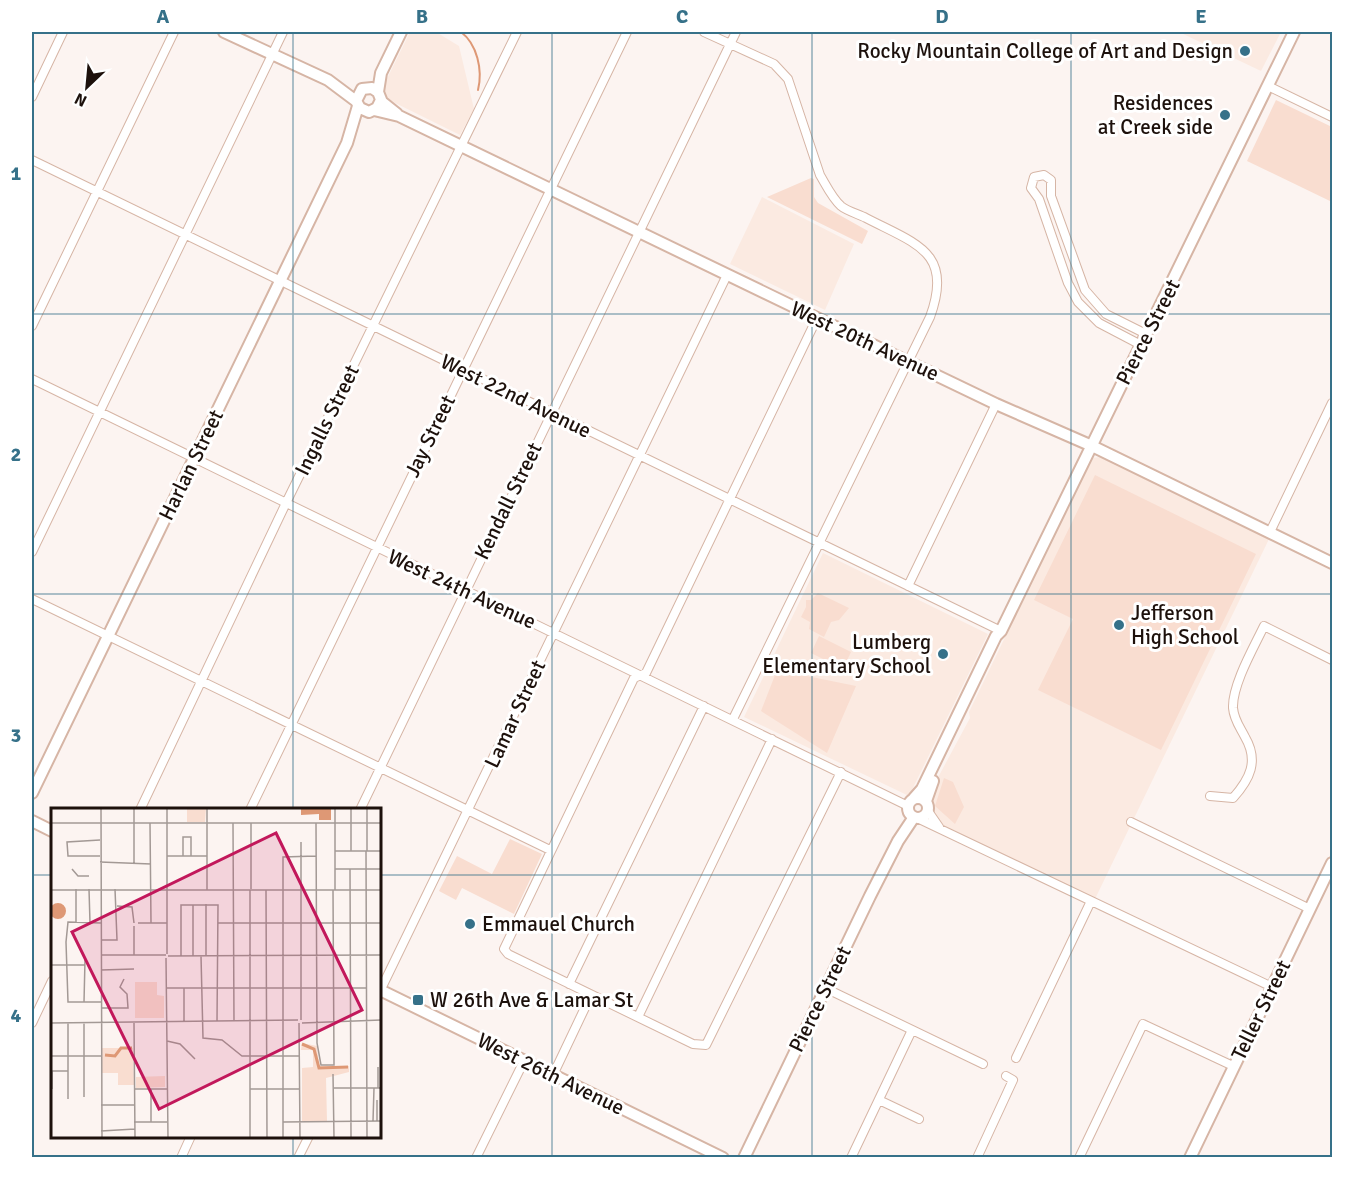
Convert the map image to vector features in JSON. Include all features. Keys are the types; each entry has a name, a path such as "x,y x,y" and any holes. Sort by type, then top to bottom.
{"street":[{"path":"32,97 63,32"},
{"path":"32,326 174,32"},
{"path":"224,32 328,80 364,88 379,96 381,73 401,32"},
{"path":"32,552 283,32"},
{"name":"Ingalls Street","path":"141,808 286,502 517,32"},
{"name":"Jay Street","path":"251,808 627,32"},
{"path":"704,32 774,64 788,79 828,190 841,206 914,243 936,267 939,281 938,297 930,317 733,719"},
{"name":"Kendall Street","path":"361,808 736,32"},
{"name":"Pierce Street","path":"744,1158 996,636 1001,631 1294,32"},
{"path":"364,88 381,73"},
{"path":"328,80 357,103"},
{"path":"1268,86 1332,117"},
{"name":"Harlan Street","path":"32,794 350,136 357,103 364,88"},
{"name":"West 20th Avenue","path":"379,96 399,116"},
{"name":"Harlan Street","path":"350,136 372,111 379,96"},
{"name":"West 20th Avenue","path":"357,103 372,111 399,116 996,404 1092,446 1332,563"},
{"name":"West 22nd Avenue","path":"32,160 1001,631"},
{"path":"1044,175 1051,180 1051,196 1079,279 1088,295 1106,314 1143,340 1099,324 1074,296 1039,199 1030,189 1034,177 1044,175"},
{"name":"Lamar Street","path":"381,989 727,275"},
{"path":"817,318 646,673 634,678 504,949 508,954 569,984 699,1046 706,1046 841,772"},
{"name":"West 24th Avenue","path":"32,380 893,797 940,828 1272,987"},
{"path":"1270,532 1332,403"},
{"path":"908,586 996,404"},
{"path":"32,599 550,850"},
{"path":"1210,796 1233,798 1246,784 1254,762 1247,739 1236,722 1233,706 1235,691 1264,626 1332,660"},
{"name":"Pierce Street","path":"927,806 1001,639 1001,631"},
{"path":"569,984 704,706"},
{"path":"638,1017 772,739"},
{"path":"920,798 927,806 924,816 912,808 920,798"},
{"name":"West 24th Avenue","path":"927,806 940,828"},
{"path":"32,821 51,830"},
{"path":"1131,822 1310,909"},
{"name":"Teller Street","path":"1190,1158 1332,863"},
{"path":"1016,1058 1091,901"},
{"path":"32,1023 51,983"},
{"path":"825,988 983,1064"},
{"name":"West 26th Avenue","path":"381,991 723,1158"},
{"path":"553,1075 591,994"},
{"path":"1079,1158 1143,1024 1233,1066"},
{"path":"851,1158 912,1030"},
{"path":"476,1158 524,1061"},
{"path":"977,1158 1010,1078"},
{"path":"879,1100 919,1119"},
{"path":"181,1158 191,1138"},
{"path":"298,1158 308,1138"}],"shaded area":[{"path":"410,32 436,32 459,46 474,109 460,135 379,95"},
{"name":"Rocky Mountain College of Art and Design","path":"1179,32 1281,32 1261,71"},
{"path":"1276,100 1332,127 1332,202 1247,161"},
{"path":"811,178 814,179 814,197 818,203 868,231 862,244 767,197"},
{"path":"762,197 854,244 825,310 730,264"},
{"name":"Jefferson High School","path":"1100,457 1270,537 1095,899 926,818 921,809 970,718 969,712 1089,463 1092,458"},
{"path":"1095,475 1256,554 1161,750 1038,690 1073,619 1034,600"},
{"path":"823,553 988,634 909,796 744,717"},
{"path":"818,593 849,608 839,620 831,622 824,637 809,629 810,622 801,617 806,607 806,600 811,600"},
{"path":"819,636 851,652 843,669 811,653"},
{"path":"777,670 856,686 827,753 761,711"},
{"path":"944,778 953,782 964,807 955,824 935,806"},
{"path":"510,839 542,854 514,914 462,888 456,900 439,891 457,856 492,874"}],"waterway":[{"path":"461,32 475,50 480,74 478,90"}],"place":[{"name":"Rocky Mountain College of Art and Design","path":"1245,51"},
{"name":"Residences at Creek side","path":"1225,115"},
{"name":"Jefferson High School","path":"1119,625"},
{"name":"Lumberg Elementary School","path":"943,654"},
{"name":"Emmauel Church","path":"470,924"},
{"name":"W 26th Ave & Lamar St","path":"418,1000"}]}
